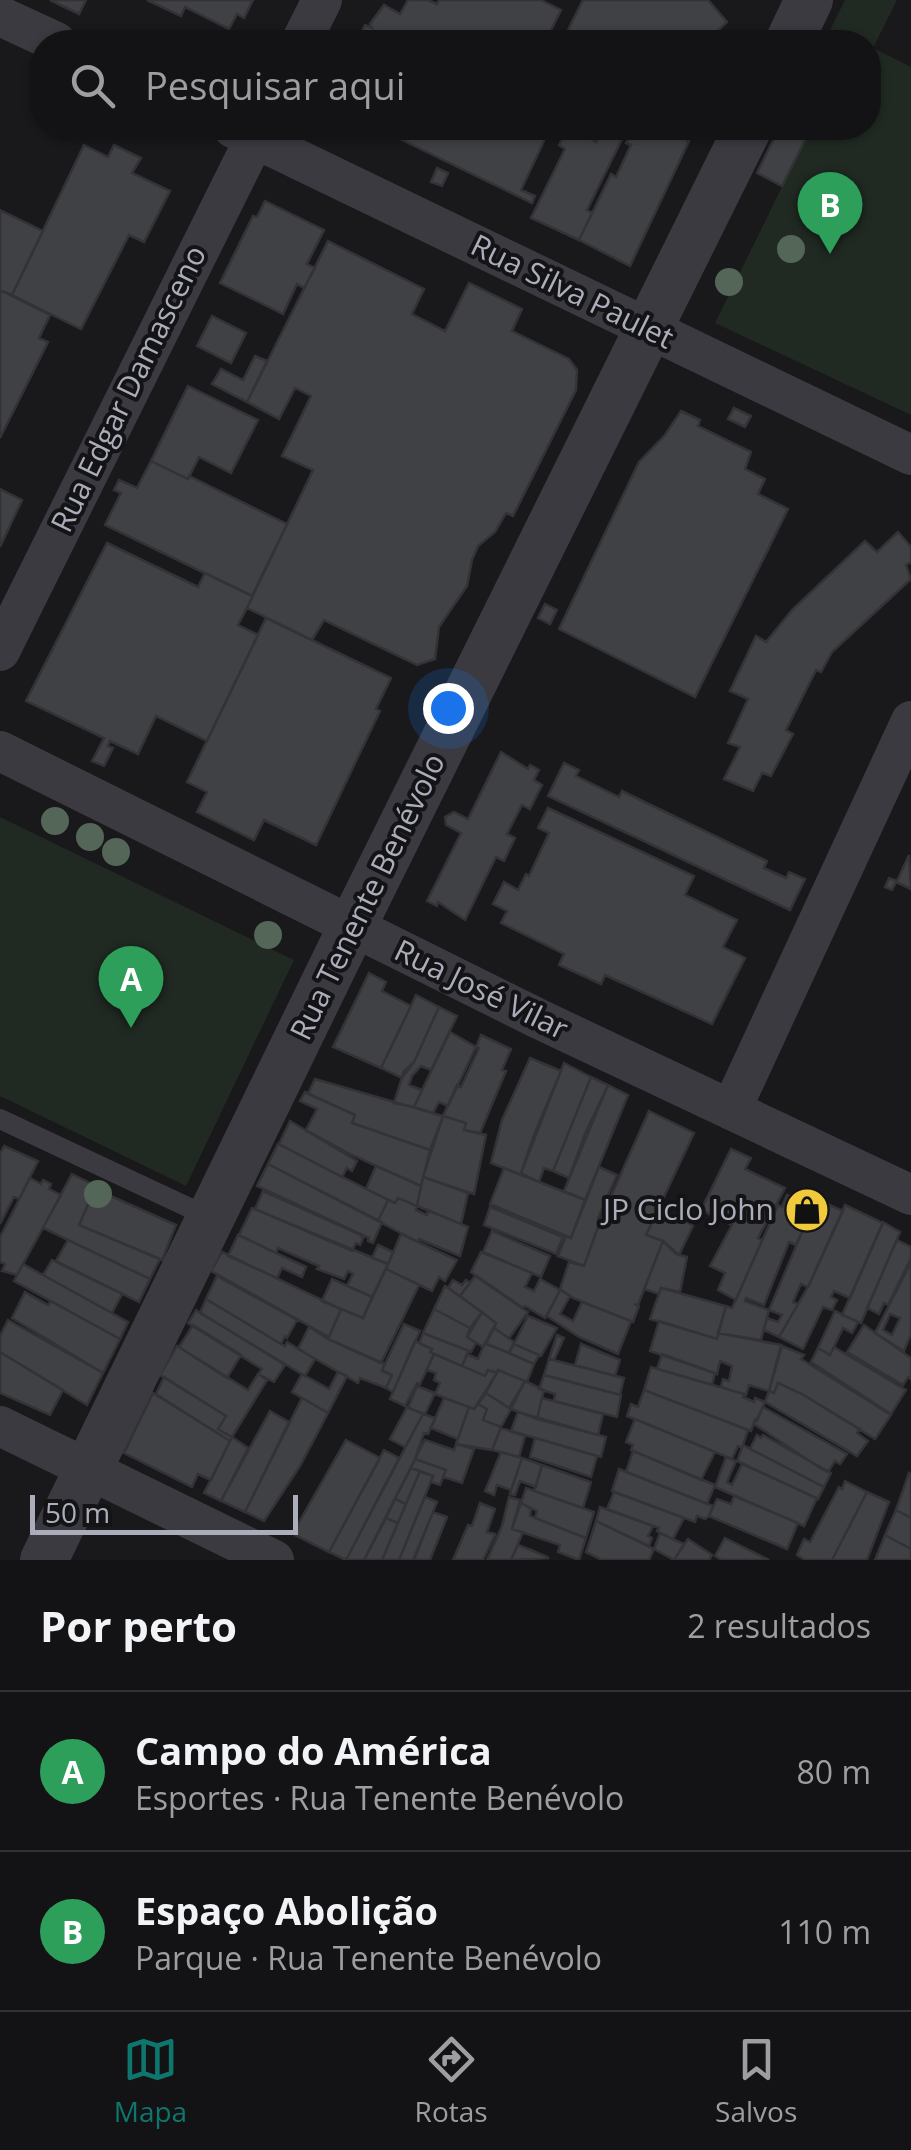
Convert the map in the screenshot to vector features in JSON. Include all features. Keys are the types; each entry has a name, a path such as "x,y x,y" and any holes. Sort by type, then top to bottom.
{"street":[{"path":"307,30 322,0"},
{"path":"795,30 809,0"},
{"path":"0,16 30,30"},
{"name":"Rua Edgar Damasceno","path":"0,651 245,140"},
{"name":"Rua Silva Paulet","path":"267,140 911,455"},
{"name":"Rua Tenente Benévolo","path":"44,1560 742,140"},
{"path":"731,1110 911,721"},
{"name":"Rua José Vilar","path":"0,752 352,927 911,1195"},
{"path":"0,1426 274,1560"}],"lane":[{"path":"0,1119 211,1218"}],"shaded area":[{"path":"845,0 897,0 881,32 830,30"},
{"path":"881,52 911,67 911,415 715,323 805,140 881,140"},
{"path":"0,817 294,960 186,1186 0,1096"}],"building":[{"path":"50,0 86,0 79,14"},
{"path":"147,0 253,0 244,18 237,14 229,29 185,7 181,16"},
{"path":"408,0 437,4 439,0 541,0 561,10 551,30 363,30 365,25 372,28 370,24 384,5 400,14"},
{"path":"583,0 708,0 727,22 719,30 568,30"},
{"path":"402,140 544,140 521,190 535,196 532,203"},
{"path":"562,140 622,140 587,210 592,213 579,240 531,218 565,149 559,145"},
{"path":"773,140 805,140 782,186 757,173"},
{"path":"689,141 630,266 579,240 611,174 616,177 631,145 626,143"},
{"path":"84,145 108,157 114,145 141,158 132,173 170,191 144,242 129,235 81,329 12,295"},
{"path":"437,168 448,173 442,186 431,182"},
{"path":"265,201 324,230 307,264 315,268 304,288 297,284 283,314 220,283 253,216 257,217"},
{"path":"0,210 43,231 12,295 0,290"},
{"path":"328,241 424,289 412,314 445,331 469,283 522,309 512,331 569,359 577,370 576,390 513,516 506,513 495,532 478,546 467,586 439,627 435,659 417,665 324,620 312,640 247,608 313,470 282,456 311,396 295,388 279,419 247,402"},
{"path":"0,290 50,315 39,338 48,342 0,438"},
{"path":"212,316 246,333 231,363 197,346"},
{"path":"255,356 267,361 247,402 212,384 221,369 243,380"},
{"path":"188,386 258,420 231,473 199,457 188,479 151,461"},
{"path":"734,408 751,416 745,427 728,419"},
{"path":"681,411 700,420 698,426 751,452 745,469 765,479 758,494 788,509 695,697 559,629 639,462"},
{"path":"151,461 287,524 252,596 105,525 121,493 114,490 119,480 137,488"},
{"path":"0,489 22,500 0,547"},
{"path":"898,532 911,547 911,562 906,565 911,579 832,652 821,672 816,670 786,730 793,734 771,776 762,773 753,791 724,779 740,747 728,743 748,699 730,691 756,636 766,642 792,610 865,541 877,552"},
{"path":"107,543 198,587 205,573 253,596 238,625 258,635 207,741 156,716 138,754 110,741 108,746 113,748 104,766 92,761 104,738 26,701"},
{"path":"545,604 557,610 550,624 538,618"},
{"path":"266,618 391,678 376,709 380,711 316,845 264,820 254,840 197,812 207,792 187,782"},
{"path":"501,752 528,769 530,765 539,770 534,780 542,785 530,809 522,805 507,834 515,838 504,861 496,857 465,920 438,902 437,906 427,901 461,833 446,825 445,817 454,812 468,819"},
{"path":"564,763 579,770 576,776 619,797 622,791 767,861 764,868 786,878 789,872 805,879 790,910 548,796"},
{"path":"548,808 694,876 685,895 737,920 723,947 745,958 712,1024 605,975 601,984 559,965 564,954 501,923 507,911 493,904 504,882 518,890 526,874 529,876 549,833 538,828"},
{"path":"909,855 911,889 896,882 892,890 885,887 889,878 897,881"},
{"path":"369,973 386,982 382,991 411,1006 381,1068 333,1047"},
{"path":"416,995 439,1007 414,1062 402,1078 381,1068"},
{"path":"439,1007 457,1016 431,1070 421,1066 412,1076 409,1085 422,1090 414,1107 394,1103 404,1071 414,1062"},
{"path":"450,1032 476,1047 448,1106 439,1102 433,1113 414,1107"},
{"path":"481,1035 511,1049 480,1133 464,1130 466,1123 443,1116 457,1085 461,1087"},
{"path":"530,1058 561,1071 521,1173 526,1177 491,1163 502,1120"},
{"path":"564,1063 591,1077 553,1171 544,1168 539,1182 521,1173"},
{"path":"591,1077 608,1085 569,1178 553,1171"},
{"path":"315,1079 443,1116 430,1150 352,1123 355,1115 308,1094"},
{"path":"608,1085 628,1095 585,1200 564,1191"},
{"path":"305,1092 355,1115 352,1123 430,1150 421,1186 306,1130 317,1109 300,1101"},
{"path":"649,1111 694,1133 646,1235 663,1241 638,1305 634,1304 639,1306 633,1322 560,1289 569,1262 584,1266"},
{"path":"443,1116 466,1123 464,1130 486,1135 474,1194 423,1177"},
{"path":"290,1121 357,1161 352,1171 347,1168 342,1177 279,1144"},
{"path":"278,1144 388,1200 378,1221 268,1164"},
{"path":"4,1146 38,1161 19,1199 14,1197 0,1224 0,1154"},
{"path":"731,1149 751,1158 745,1169 785,1188 758,1238 762,1240 736,1300 718,1290 725,1273 710,1266 732,1225 701,1210"},
{"path":"268,1164 382,1222 373,1243 257,1186"},
{"path":"376,1166 421,1186 417,1206 398,1198 395,1203 366,1189"},
{"path":"599,1167 617,1175 598,1218 601,1219 584,1266 558,1256 566,1236 571,1238"},
{"path":"504,1168 585,1200 571,1238 490,1204"},
{"path":"72,1174 96,1186 79,1225 160,1259 150,1279 43,1228"},
{"path":"423,1177 468,1193 461,1224 417,1206"},
{"path":"30,1178 51,1184 49,1189 61,1195 17,1275 2,1271 5,1264 0,1262 0,1237"},
{"path":"95,1189 176,1225 162,1260 79,1225"},
{"path":"263,1191 359,1234 363,1238 360,1245 356,1243 352,1251 255,1209"},
{"path":"787,1195 813,1206 796,1245 789,1242 764,1305 746,1298 745,1301 769,1310 761,1340 718,1333 726,1306 732,1308 778,1205 782,1207"},
{"path":"398,1198 427,1215 428,1210 468,1227 460,1256 419,1239 418,1242 378,1221 388,1200 395,1203"},
{"path":"816,1199 843,1211 808,1287 801,1284 793,1302 798,1304 779,1337 764,1330 767,1318 778,1322 782,1315 769,1310"},
{"path":"845,1205 883,1223 850,1298 834,1291 831,1297 837,1300 832,1310 823,1307 803,1349 779,1337 808,1287"},
{"path":"490,1207 563,1237 556,1254 484,1225"},
{"path":"252,1208 388,1264 372,1297 347,1286 353,1274 348,1271 344,1279 278,1248 276,1253 239,1235"},
{"path":"658,1210 674,1217 676,1214 693,1226 679,1255 663,1241 646,1235"},
{"path":"883,1222 900,1232 861,1323 842,1315"},
{"path":"492,1231 550,1256 541,1277 483,1252"},
{"path":"401,1234 457,1260 445,1281 439,1277 432,1291 386,1269"},
{"path":"238,1235 306,1267 302,1277 282,1268 277,1278 228,1256"},
{"path":"68,1240 150,1279 139,1302 56,1261"},
{"path":"897,1240 911,1247 911,1258 888,1305 884,1303 879,1314 867,1308"},
{"path":"663,1241 676,1254 687,1257 680,1292 661,1288 659,1294 644,1289"},
{"path":"378,1245 393,1252 388,1264 372,1258"},
{"path":"222,1252 341,1309 329,1337 211,1271"},
{"path":"481,1252 532,1273 525,1287 534,1291 540,1279 560,1290 545,1318 523,1308 471,1272"},
{"path":"52,1260 122,1294 112,1313 43,1275"},
{"path":"911,1262 911,1334 904,1351 875,1333","holes":["890,1314 900,1318 892,1335 883,1330"]},
{"path":"23,1264 128,1322 120,1339 14,1281"},
{"path":"386,1269 419,1285 381,1363 328,1339 341,1309 363,1318"},
{"path":"217,1276 297,1320 287,1338 281,1344 206,1299"},
{"path":"475,1276 528,1312 509,1338 460,1296"},
{"path":"332,1279 372,1297 363,1318 322,1301"},
{"path":"453,1280 462,1285 466,1280 470,1283 460,1296 448,1288"},
{"path":"445,1286 482,1312 470,1328 434,1309"},
{"path":"661,1288 726,1306 717,1339 650,1319"},
{"path":"560,1290 570,1296 560,1314 573,1321 582,1302 631,1321 618,1354 579,1337 547,1316"},
{"path":"25,1292 48,1305 51,1301 120,1339 103,1373 12,1318"},
{"path":"206,1299 281,1344 285,1346 287,1342 315,1359 305,1376 200,1313"},
{"path":"434,1309 470,1328 467,1337 476,1343 471,1352 423,1333"},
{"path":"196,1310 285,1365 274,1382 258,1374 262,1369 188,1323"},
{"path":"835,1311 858,1322 852,1333 843,1328 830,1355 818,1348"},
{"path":"482,1312 496,1323 483,1347 467,1337"},
{"path":"528,1316 557,1328 541,1356 514,1344"},
{"path":"8,1320 103,1373 87,1405 0,1352 0,1336"},
{"path":"659,1321 717,1339 718,1333 781,1345 769,1391 749,1385 746,1395 721,1387 723,1379 729,1381 732,1366 720,1361 717,1374 650,1351"},
{"path":"404,1324 420,1331 393,1392 386,1388 392,1375 382,1370"},
{"path":"193,1325 241,1355 227,1378 179,1347"},
{"path":"864,1325 911,1358 911,1379 908,1377 903,1385 847,1352"},
{"path":"309,1327 385,1364 382,1371 392,1375 386,1388 360,1378 358,1383 298,1349"},
{"path":"494,1328 514,1342 509,1353 486,1344"},
{"path":"423,1333 469,1351 462,1366 419,1343"},
{"path":"557,1335 564,1338 554,1360 549,1359"},
{"path":"415,1341 434,1354 405,1406 390,1399"},
{"path":"485,1343 534,1364 527,1382 498,1370 488,1370 485,1376 462,1366 467,1354 478,1359"},
{"path":"514,1344 539,1355 534,1364 509,1353"},
{"path":"581,1344 620,1360 615,1376 575,1365"},
{"path":"177,1346 248,1390 258,1374 267,1380 232,1437 218,1429 226,1416 160,1375"},
{"path":"782,1346 804,1355 801,1359 891,1415 875,1439 778,1383 774,1393 769,1391"},
{"path":"834,1347 906,1390 891,1414 811,1362 818,1348 830,1355"},
{"path":"0,1352 63,1390 50,1415 0,1393"},
{"path":"434,1354 485,1376 488,1370 497,1373 474,1409 435,1394 440,1383 434,1380 436,1373 427,1370"},
{"path":"662,1354 715,1373 712,1385 657,1369"},
{"path":"549,1359 624,1378 620,1395 544,1375"},
{"path":"651,1367 744,1394 754,1402 755,1398 765,1402 751,1431 644,1390"},
{"path":"498,1370 525,1381 509,1408 486,1393"},
{"path":"338,1372 347,1376 328,1413 292,1392 302,1374 329,1389"},
{"path":"544,1375 621,1395 617,1417 554,1401 555,1394 539,1389"},
{"path":"164,1377 226,1416 218,1429 232,1437 230,1441 156,1394"},
{"path":"525,1381 544,1390 537,1419 511,1409"},
{"path":"778,1383 860,1429 857,1433 868,1441 857,1456 765,1402"},
{"path":"417,1386 435,1393 425,1414 408,1408"},
{"path":"644,1390 748,1430 742,1448 738,1446 732,1459 627,1416 631,1404 638,1407"},
{"path":"153,1393 230,1441 211,1480 198,1474 192,1487 124,1453"},
{"path":"486,1393 511,1409 501,1427 483,1420 487,1409 478,1404"},
{"path":"302,1398 328,1413 264,1521 245,1512"},
{"path":"444,1398 469,1407 458,1439 431,1428"},
{"path":"542,1398 603,1414 598,1435 537,1419"},
{"path":"478,1404 487,1409 483,1420 501,1427 492,1450 456,1444 469,1407 474,1409"},
{"path":"407,1407 423,1414 405,1447 390,1439"},
{"path":"763,1407 847,1454 840,1464 835,1461 828,1472 820,1468 754,1424"},
{"path":"270,1411 289,1422 245,1512 221,1501"},
{"path":"518,1412 606,1437 601,1457 511,1431"},
{"path":"423,1414 435,1418 428,1434 424,1433 364,1560 346,1560"},
{"path":"635,1419 715,1452 701,1480 631,1450 633,1445 626,1442"},
{"path":"501,1428 525,1436 519,1457 492,1450"},
{"path":"757,1435 831,1473 824,1487 750,1449"},
{"path":"232,1437 248,1448 221,1501 204,1493"},
{"path":"535,1438 597,1456 591,1477 530,1457"},
{"path":"346,1440 380,1458 329,1552 295,1535"},
{"path":"425,1440 454,1450 456,1444 474,1449 462,1483 443,1477 446,1470 415,1459"},
{"path":"743,1445 824,1487 818,1499 737,1461"},
{"path":"384,1450 399,1458 346,1560 329,1552"},
{"path":"633,1451 715,1485 707,1504 626,1472"},
{"path":"501,1452 522,1458 511,1490 497,1485 494,1495 485,1491"},
{"path":"726,1457 736,1461 727,1482 732,1485 742,1464 817,1498 804,1526 715,1487"},
{"path":"522,1458 542,1465 536,1487 520,1481 515,1495 510,1494"},
{"path":"415,1459 446,1470 440,1485 431,1482 433,1476 411,1468"},
{"path":"542,1465 591,1482 583,1508 534,1491"},
{"path":"411,1468 420,1471 406,1504 395,1499"},
{"path":"619,1469 713,1506 709,1516 697,1516 695,1522 612,1491"},
{"path":"420,1471 433,1476 399,1560 382,1560"},
{"path":"911,1475 911,1518 896,1510"},
{"path":"845,1481 867,1492 832,1560 805,1560 797,1555 804,1539 810,1542"},
{"path":"526,1488 594,1512 586,1538 535,1518 537,1511 521,1503"},
{"path":"614,1492 684,1518 673,1539 657,1531 659,1528 607,1509"},
{"path":"867,1492 889,1502 867,1560 832,1560"},
{"path":"734,1496 798,1523 787,1549 709,1516 717,1499 731,1504"},
{"path":"425,1497 437,1502 414,1560 399,1560"},
{"path":"509,1497 520,1500 512,1529 523,1532 511,1560 487,1560 502,1526"},
{"path":"395,1499 406,1504 398,1523 386,1518"},
{"path":"480,1503 495,1509 487,1532 495,1535 483,1560 453,1560 468,1525 472,1526"},
{"path":"521,1503 531,1509 530,1516 586,1538 579,1560 558,1552 560,1545 512,1529"},
{"path":"600,1507 653,1526 649,1546 596,1521"},
{"path":"896,1510 911,1518 911,1549 885,1535"},
{"path":"433,1512 447,1517 430,1560 413,1560"},
{"path":"386,1518 398,1523 382,1560 364,1560"},
{"path":"596,1521 654,1549 649,1560 602,1560 586,1552"},
{"path":"660,1533 684,1544 674,1560 654,1549"},
{"path":"885,1535 911,1549 911,1560 875,1560"},
{"path":"725,1538 769,1560 722,1560 715,1556"},
{"path":"688,1539 712,1555 709,1560 674,1560"},
{"path":"518,1545 531,1550 549,1558 511,1560"}],"place":[{"name":"Espaço Abolição","path":"830,254"},
{"name":"Campo do América","path":"131,1028"},
{"name":"JP Ciclo John","path":"807,1210"}]}
